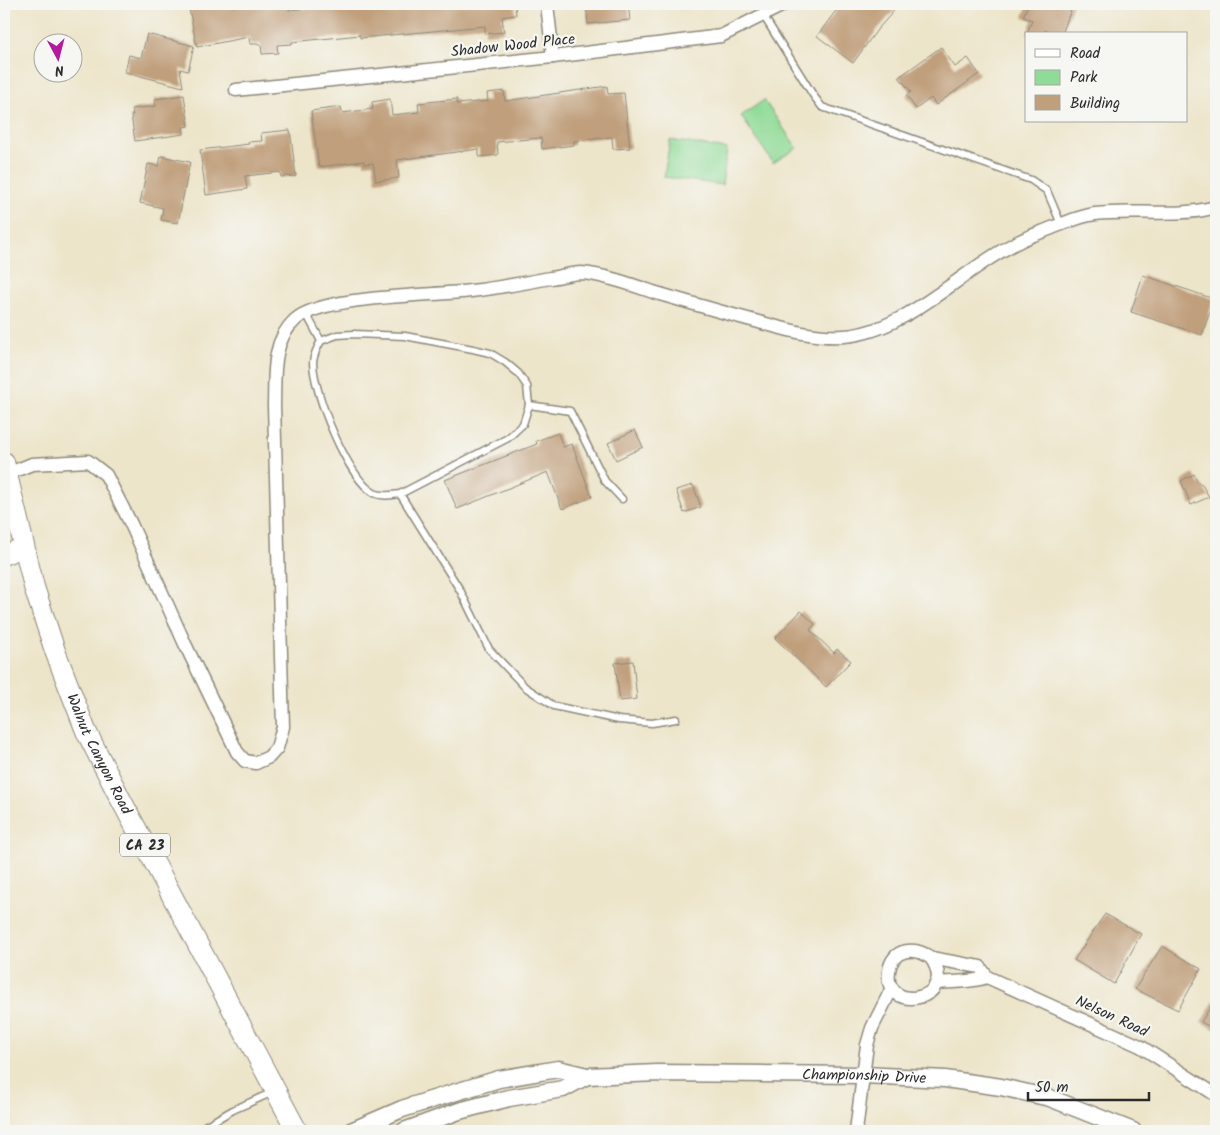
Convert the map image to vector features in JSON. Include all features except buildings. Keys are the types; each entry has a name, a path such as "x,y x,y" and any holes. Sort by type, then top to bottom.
{"main road":[{"name":"Walnut Canyon Road","path":"5,468 34,587 55,651 86,731 296,1131"},
{"path":"4,541 24,547"},
{"path":"4,555 24,547"}],"street":[{"path":"547,4 553,57"},
{"name":"Shadow Wood Place","path":"236,90 553,57 721,36 785,4"},
{"path":"5,468 32,464 88,461 106,475 131,524 184,644 237,752 246,761 256,763 269,757 277,748 283,727 274,405 276,362 279,344 283,335 294,320 306,312 334,304 393,296 471,291 581,273 621,281 699,306 779,328 821,336 845,336 894,322 986,259 1021,240 1062,224 1092,214 1189,213 1216,207"},
{"name":"Nelson Road","path":"892,988 888,972 894,958 901,953 917,950 931,958 980,967 987,976 1140,1046 1216,1095"},
{"path":"856,1131 867,1045 872,1028 892,988 904,998 912,999 926,995 936,983 937,970 931,958"},
{"path":"936,983 977,981 987,976"},
{"name":"Championship Drive","path":"351,1131 402,1109 499,1079 558,1069 587,1076 657,1073 863,1075 945,1079 1001,1087 1050,1098 1132,1131"},
{"name":"Championship Drive","path":"404,1131 467,1109 509,1098 563,1088 587,1076"}],"lane":[{"path":"763,15 822,108 1031,180 1047,191 1062,224"},
{"path":"306,312 321,341"},
{"path":"354,334 405,336 490,353 518,373 527,386 529,405 523,424 508,438 400,494 385,496 374,493 363,485 328,421 316,382 314,362 316,351 321,341 337,335 354,334"},
{"path":"529,405 570,411 605,480 622,499"},
{"path":"400,494 460,590 489,649 525,687 554,706 610,718 652,723 676,718"},
{"path":"196,1131 233,1110 274,1091"}],"green space":[{"path":"764,100 797,148 773,163 741,116"},
{"path":"670,140 727,149 722,185 664,177"}]}
